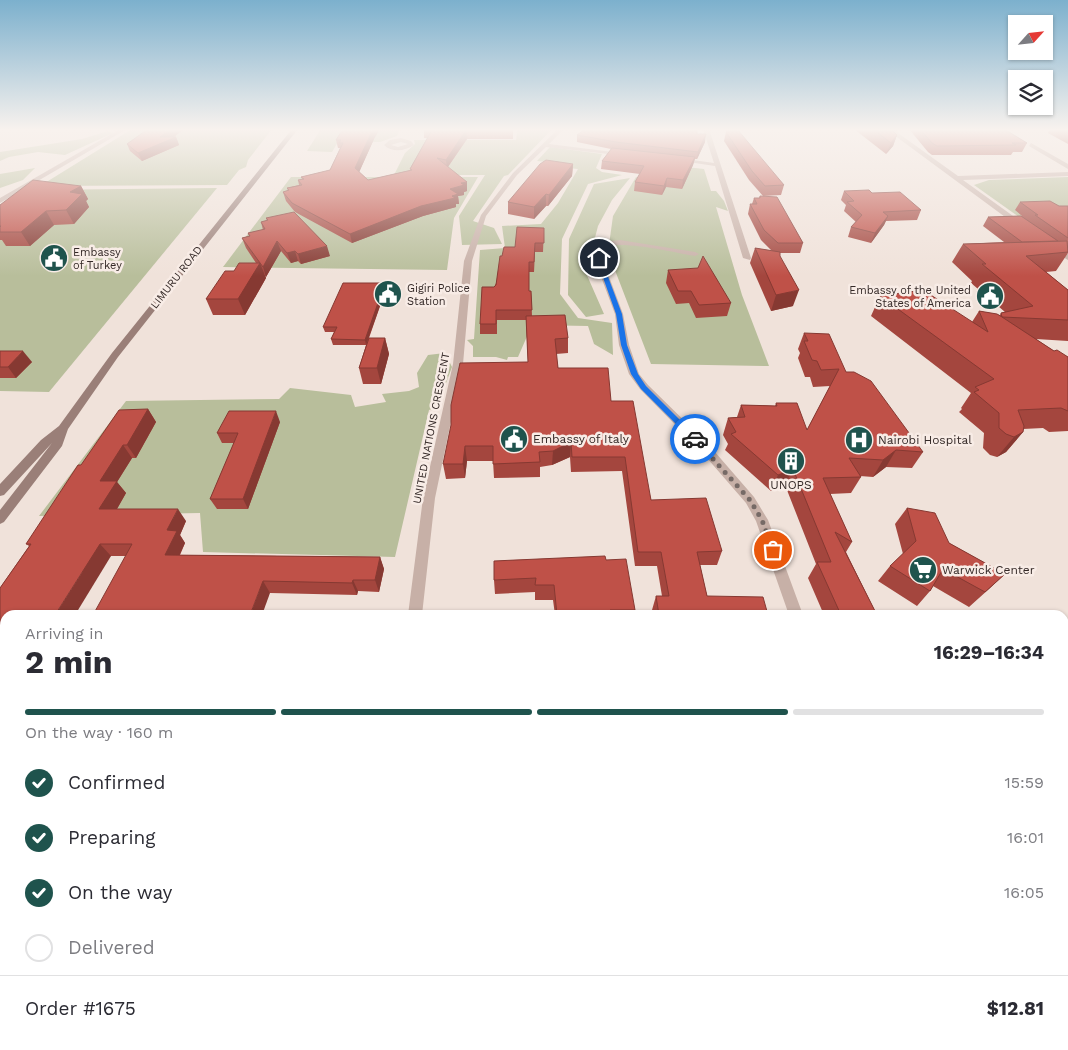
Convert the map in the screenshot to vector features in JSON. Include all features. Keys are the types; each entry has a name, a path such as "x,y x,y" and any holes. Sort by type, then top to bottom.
{"main road":[{"name":"LIMURU ROAD","path":"0,492 45,442 63,428 115,355 256,178"},
{"name":"LIMURU ROAD","path":"0,519 58,443 63,428"}],"street":[{"path":"0,200 38,178"},
{"name":"UNITED NATIONS CRESCENT","path":"415,610 429,498 458,364 468,260 483,216 512,178"},
{"path":"722,178 747,258"},
{"path":"956,178 1032,232"},
{"path":"695,254 620,242 600,245 595,250 619,314 624,345 634,374 644,387 704,447 750,500 762,520 794,610"},
{"path":"1045,242 1068,258"}],"green space":[{"path":"0,178 25,178 23,180 0,188"},
{"path":"53,178 233,178 227,185 40,186"},
{"path":"290,178 477,178 454,218 447,270 223,267"},
{"path":"483,178 503,178 473,221 494,228 502,244 462,245 459,216"},
{"path":"573,178 611,178 588,184 562,239 560,294 578,318 612,323 613,355 594,344 588,326 532,325 518,357 508,357 507,360 496,357 473,357 473,346 467,340 474,339 480,250 505,248 502,226 541,224 558,203"},
{"path":"630,178 612,200 598,226 586,273 604,314 586,317 568,295 569,239 594,184"},
{"path":"635,178 682,180 683,178 707,178 711,191 716,191 724,201 728,211 716,207 742,295 769,366 651,364 608,252 613,216"},
{"path":"1068,178 1068,252 974,185 989,180"},
{"path":"217,188 49,392 0,391 0,211 31,190"},
{"path":"445,353 452,367 437,407 429,410 395,557 203,552 200,513 39,516 126,401 279,399 290,388 351,395 355,407 386,402 382,394 409,391 419,387 417,373 428,355"}],"building":[{"path":"302,178 366,178 368,180 377,178 462,178 467,182 461,183 464,185 450,189 458,194 452,196 455,198 421,206 350,234 292,203 283,192 289,190 287,188 302,185 298,180 304,179"},
{"path":"528,178 562,178 549,195 546,194 534,207 508,202"},
{"path":"637,178 667,178 664,186 635,182"},
{"path":"667,178 684,178 683,180"},
{"path":"758,178 778,178 784,185 765,186"},
{"path":"33,180 81,186 70,192 82,194 66,210 46,211 21,232 0,232 0,205"},
{"path":"869,190 872,193 900,192 921,210 883,212 888,216 875,233 851,227 862,215 847,202 854,201 844,191"},
{"path":"760,196 777,197 803,243 778,243 764,230 750,204 757,204 754,198 760,198"},
{"path":"1050,201 1059,206 1068,206 1068,238 1020,202"},
{"path":"294,212 327,246 298,254 295,251 287,253 277,241 263,267 242,238 250,236 248,233 265,229 261,222 268,220 266,218"},
{"path":"1021,216 1058,241 1022,242 988,217"},
{"path":"517,227 544,228 544,243 535,243 534,262 529,262 529,291 531,291 532,310 496,310 496,324 480,324 482,287 494,287 496,285 500,256 502,256 504,247 515,247"},
{"path":"1067,241 1068,252 1026,256 1068,290 1068,320 1002,317 1001,313 1033,306 982,264 986,264 963,244"},
{"path":"755,248 780,252 780,256 799,290 776,295"},
{"path":"703,256 731,303 699,305 691,291 678,291 668,270 698,268"},
{"path":"239,263 260,263 238,299 206,299 225,271 234,271"},
{"path":"343,283 385,283 365,340 331,339 337,327 323,327"},
{"path":"923,290 988,332 979,311 997,314 1054,351 1057,350 1068,357 1068,411 1061,408 1018,410 1024,426 1023,432 1014,437 1006,434 999,428 999,413 974,392 979,390 975,387 994,379 880,296"},
{"path":"565,315 568,338 555,339 558,368 608,368 611,401 633,401 651,500 706,498 722,551 697,552 707,596 763,597 767,610 658,610 656,596 669,596 661,552 638,552 625,457 572,457 571,442 553,451 539,452 540,462 493,464 493,446 465,446 463,464 443,464 451,425 451,405 460,363 528,362 526,316"},
{"path":"804,333 829,334 846,372 854,372 871,381 923,452 896,450 883,460 849,458 861,477 823,478 852,542 835,532 874,610 839,610 817,562 831,562 793,469 778,475 731,434 736,432 728,418 745,417 741,405 777,406 776,403 797,403 807,430 839,369 821,370 817,361 812,360 804,341 808,341"},
{"path":"369,338 385,338 377,368 359,368"},
{"path":"0,351 23,351 8,367 0,367"},
{"path":"148,409 127,445 123,445 100,481 117,481 99,509 178,509 167,530 177,531 165,555 380,557 375,580 353,580 352,583 263,581 252,610 96,610 132,544 100,544 58,610 0,610 0,588 31,544 26,544 78,465 81,465 119,410"},
{"path":"229,411 276,411 243,499 210,499 238,433 217,433"},
{"path":"907,508 935,513 949,543 1005,574 985,592 943,569 930,591 890,566 916,541"},
{"path":"605,556 606,560 626,559 635,610 556,610 554,585 535,585 536,578 494,580 494,561"}],"way so far":[{"path":"695,439 750,500 762,520 773,550"}],"place":[{"name":"Embassy of Turkey","path":"54,258"},
{"name":"Gigiri Police Station","path":"388,294"},
{"name":"Embassy of the United States of America","path":"990,296"},
{"name":"Embassy of Italy","path":"514,439"},
{"name":"Nairobi Hospital","path":"859,440"},
{"name":"UNOPS","path":"791,461"},
{"name":"Warwick Center","path":"923,570"}],"route":[{"path":"599,258 619,314 628,362 634,374 655,400 695,439"}]}
